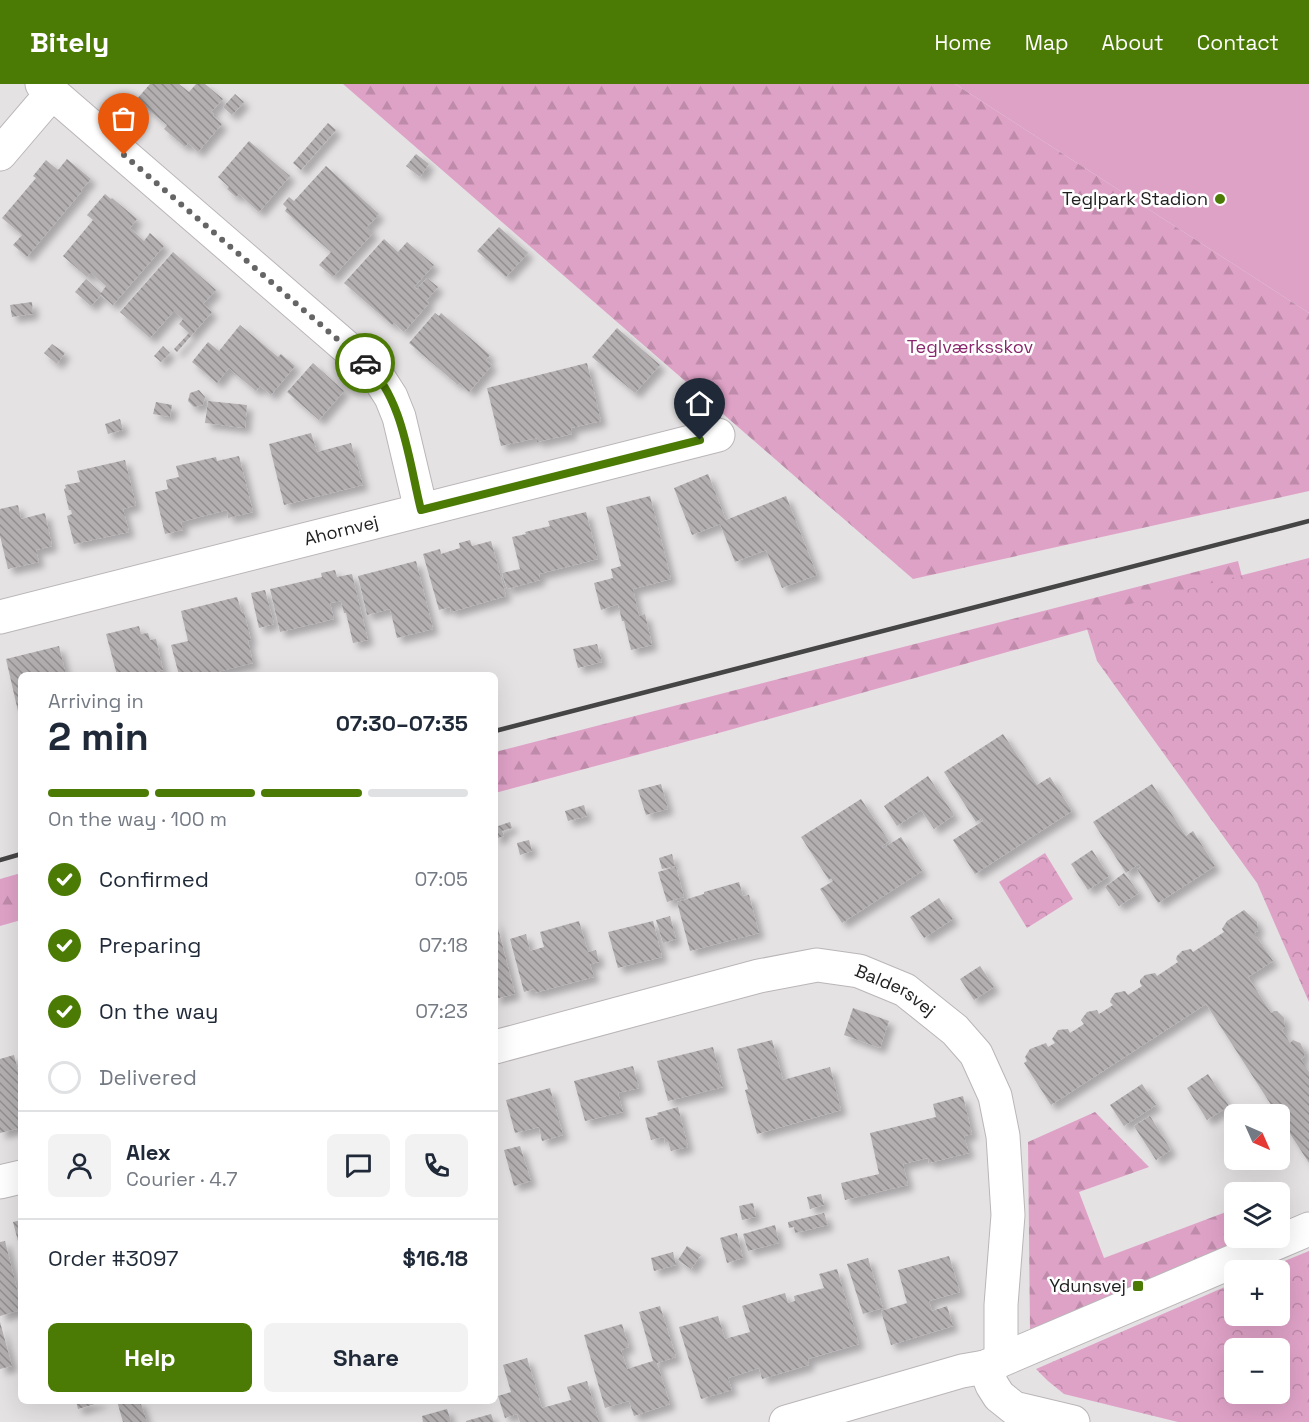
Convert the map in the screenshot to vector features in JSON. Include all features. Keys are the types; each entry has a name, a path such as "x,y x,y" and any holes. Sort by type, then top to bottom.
{"street":[{"path":"0,154 47,89 375,372 391,397 399,417 421,510"},
{"name":"Ahornvej","path":"0,617 421,510 680,434 718,435"},
{"name":"Baldersvej","path":"498,1046 759,976 817,965 859,971 905,990 955,1030 976,1054 995,1096 1004,1137 1008,1215 1001,1305 993,1363"},
{"path":"0,1182 18,1178"},
{"path":"786,1422 993,1363 1309,1229"},
{"path":"993,1363 992,1385 999,1396 1014,1408 1073,1422"}],"green space":[{"name":"Teglværksskov","path":"343,84 955,84 1309,313 1309,491 913,579"},
{"name":"Teglpark Stadion","path":"955,84 1309,84 1309,313"},
{"path":"1309,558 1309,1002 1257,883 1097,661 1083,616"},
{"path":"1238,561 1275,707 1111,623 498,792 498,751"},
{"path":"1045,853 1073,899 1027,928 999,882"},
{"path":"18,874 18,921 0,926 0,879"},
{"path":"1095,1112 1149,1167 1079,1192 1104,1258 1224,1213 1224,1248 1232,1248 1030,1331 1028,1142"},
{"path":"1309,1251 1309,1422 1178,1422 1064,1394 1036,1369 1224,1287 1224,1326 1290,1326 1290,1260 1287,1260"}],"building":[{"path":"150,84 179,84 189,92 196,84 205,84 223,99 211,112 222,124 198,152 188,143 185,147 164,129 167,125 136,100"},
{"path":"235,94 244,102 232,115 223,107"},
{"path":"328,123 336,130 301,170 293,163"},
{"path":"249,141 290,176 259,212 239,194 236,197 218,177"},
{"path":"416,154 429,164 420,177 406,166"},
{"path":"67,159 91,179 27,257 13,245 22,235 2,218 36,178 33,176 46,160 58,170"},
{"path":"326,166 379,214 367,227 373,233 333,277 319,265 331,252 285,211 287,208 283,204 289,197 294,201"},
{"path":"105,194 137,219 130,228 144,241 150,233 164,246 113,305 101,295 91,306 75,292 86,279 101,293 106,286 91,273 87,277 63,256 93,220 87,215"},
{"path":"499,227 528,253 506,277 477,251"},
{"path":"384,239 398,252 407,242 434,265 414,287 417,289 427,278 438,287 426,301 429,303 404,332 394,323 392,325 344,283"},
{"path":"173,252 216,290 203,304 212,312 177,352 174,349 189,333 179,324 183,319 174,311 150,338 120,312"},
{"path":"32,302 33,314 12,317 10,305"},
{"path":"435,313 439,316 441,313 490,355 486,360 492,365 469,392 409,343"},
{"path":"240,325 278,357 281,354 295,366 271,395 260,386 256,391 229,368 217,383 192,362 208,342 219,351"},
{"path":"617,328 660,365 635,393 592,357"},
{"path":"52,344 65,353 57,364 44,353"},
{"path":"163,346 170,353 161,362 154,356"},
{"path":"313,363 344,391 319,420 287,392"},
{"path":"587,363 601,421 571,428 572,434 537,442 537,438 501,446 487,388"},
{"path":"199,390 205,397 203,405 194,407 188,401 190,393"},
{"path":"208,401 247,405 245,428 205,423"},
{"path":"156,402 172,405 170,417 153,414"},
{"path":"120,419 123,430 108,434 105,424"},
{"path":"311,433 317,452 351,443 363,485 284,505 269,444"},
{"path":"239,456 253,512 228,518 227,510 181,522 183,530 165,534 155,492 168,489 166,480 179,477 176,466 216,457 217,461"},
{"path":"125,460 136,505 123,509 129,532 74,544 67,516 72,514 69,510 65,485 80,482 77,471"},
{"path":"708,474 726,520 786,496 817,575 782,588 766,550 735,562 720,524 692,535 674,488"},
{"path":"650,496 671,579 633,589 639,616 645,614 652,645 631,650 618,604 601,610 594,583 613,578 611,569 621,566 606,507"},
{"path":"18,505 21,519 45,513 52,546 36,550 39,562 8,569 0,536 0,509"},
{"path":"586,512 598,559 539,574 540,580 507,589 502,573 520,569 512,537 550,526 548,521"},
{"path":"470,540 472,546 491,541 506,596 451,612 450,607 439,610 423,554 440,549 441,554 460,548 459,543"},
{"path":"416,561 433,629 397,638 390,609 367,615 358,576"},
{"path":"335,570 337,577 352,574 368,640 353,643 341,601 330,603 334,619 280,632 270,589 322,577 321,573"},
{"path":"265,590 274,624 259,628 251,593"},
{"path":"237,597 242,613 244,612 251,640 248,641 253,663 217,672 178,672 171,645 188,641 181,611"},
{"path":"139,626 141,634 148,633 150,640 156,639 163,670 116,672 106,634"},
{"path":"597,644 602,662 578,668 573,649"},
{"path":"59,646 65,672 18,672 18,711 6,659"},
{"path":"1003,734 1037,785 1050,777 1072,811 975,874 953,840 983,821 982,818 976,822 944,772"},
{"path":"928,776 954,815 934,829 921,810 897,826 884,806"},
{"path":"661,784 668,809 646,815 638,790"},
{"path":"1152,784 1186,836 1193,831 1215,866 1158,903 1137,869 1141,867 1139,864 1126,873 1093,822"},
{"path":"861,799 889,841 882,846 883,848 901,837 922,871 842,923 820,889 833,881 831,878 829,880 801,837"},
{"path":"584,805 587,816 568,821 565,811"},
{"path":"510,822 512,828 502,831 504,836 498,838 498,826"},
{"path":"529,840 532,851 520,855 517,843"},
{"path":"1092,850 1109,876 1088,890 1071,864"},
{"path":"672,854 675,866 662,869 659,858"},
{"path":"676,867 684,897 667,902 658,872"},
{"path":"1124,873 1139,893 1119,906 1105,887"},
{"path":"739,882 743,896 749,895 759,933 690,951 677,902"},
{"path":"939,898 953,919 924,938 910,917"},
{"path":"1244,910 1257,922 1258,931 1254,933 1273,961 1248,977 1271,1013 1277,1011 1284,1018 1285,1027 1282,1030 1290,1043 1293,1040 1300,1043 1305,1052 1301,1059 1309,1072 1309,1163 1290,1134 1290,1104 1271,1104 1206,1004 1051,1105 1024,1063 1027,1061 1025,1057 1030,1049 1046,1043 1048,1047 1055,1043 1052,1039 1058,1030 1068,1029 1070,1033 1084,1024 1081,1020 1087,1012 1097,1010 1099,1014 1113,1005 1110,1002 1115,993 1125,991 1128,995 1142,986 1140,980 1145,975 1155,973 1157,976 1178,962 1177,956 1182,951 1191,949 1193,952 1224,932 1222,929 1227,921"},
{"path":"670,916 676,939 663,943 656,920"},
{"path":"579,921 588,952 596,950 599,962 590,964 594,977 534,993 534,989 524,992 510,939 526,934 530,951 544,947 540,932"},
{"path":"653,921 662,957 618,968 608,932"},
{"path":"498,929 515,994 498,998"},
{"path":"980,966 994,987 974,1000 960,979"},
{"path":"853,1008 889,1021 880,1048 844,1035"},
{"path":"772,1040 783,1080 830,1067 841,1110 757,1134 737,1049"},
{"path":"713,1047 723,1087 668,1101 657,1061"},
{"path":"14,1055 18,1071 18,1129 0,1133 0,1059"},
{"path":"633,1066 639,1088 618,1093 623,1112 585,1121 574,1081"},
{"path":"1208,1074 1228,1104 1224,1104 1224,1109 1207,1120 1187,1088"},
{"path":"1142,1084 1156,1105 1124,1126 1110,1105"},
{"path":"550,1088 563,1135 542,1141 539,1127 515,1133 506,1100"},
{"path":"963,1096 972,1134 964,1136 969,1153 929,1163 928,1158 903,1164 908,1185 845,1200 841,1183 879,1174 870,1133 936,1117 933,1104"},
{"path":"678,1107 688,1147 671,1151 664,1137 651,1140 645,1118"},
{"path":"1150,1116 1171,1150 1156,1160 1134,1126"},
{"path":"520,1146 531,1181 514,1186 504,1150"},
{"path":"821,1194 824,1205 810,1209 807,1197"},
{"path":"753,1203 756,1217 742,1220 739,1206"},
{"path":"824,1213 828,1225 795,1233 794,1227 789,1228 788,1222"},
{"path":"18,1221 18,1241 13,1222"},
{"path":"775,1225 779,1243 748,1251 743,1234"},
{"path":"737,1233 743,1258 727,1263 720,1238"},
{"path":"5,1241 18,1293 18,1311 0,1316 0,1242"},
{"path":"687,1246 701,1255 691,1269 678,1260"},
{"path":"673,1252 676,1265 654,1271 651,1258"},
{"path":"949,1256 960,1292 929,1301 932,1311 947,1306 953,1326 891,1345 881,1311 907,1303 898,1270"},
{"path":"868,1258 883,1308 863,1314 847,1264"},
{"path":"837,1269 859,1344 808,1359 809,1365 762,1379 759,1368 728,1378 732,1390 701,1399 679,1327 718,1316 725,1339 750,1332 742,1306 785,1293 788,1303 795,1301 794,1296 824,1288 819,1274"},
{"path":"660,1306 676,1357 657,1363 670,1404 634,1416 629,1401 605,1408 584,1335 622,1324 629,1347 621,1350 627,1369 653,1361 639,1312"},
{"path":"0,1322 12,1366 0,1369"},
{"path":"527,1358 542,1408 571,1400 567,1387 587,1381 599,1422 520,1422 517,1414 505,1418 498,1396 511,1392 503,1365"},
{"path":"77,1404 95,1404 78,1409"},
{"path":"118,1404 141,1404 147,1422 123,1422"},
{"path":"447,1409 451,1422 423,1422 422,1416"},
{"path":"491,1414 494,1422 466,1422 466,1421"}],"railway":[{"path":"498,730 1309,521"},
{"path":"0,860 18,855"}],"way so far":[{"path":"124,155 365,363"}],"place":[{"name":"Teglpark Stadion","path":"1220,199"},
{"name":"Ydunsvej","path":"1138,1286"}],"route":[{"path":"365,363 375,372 391,397 399,417 421,510 700,440"}]}
